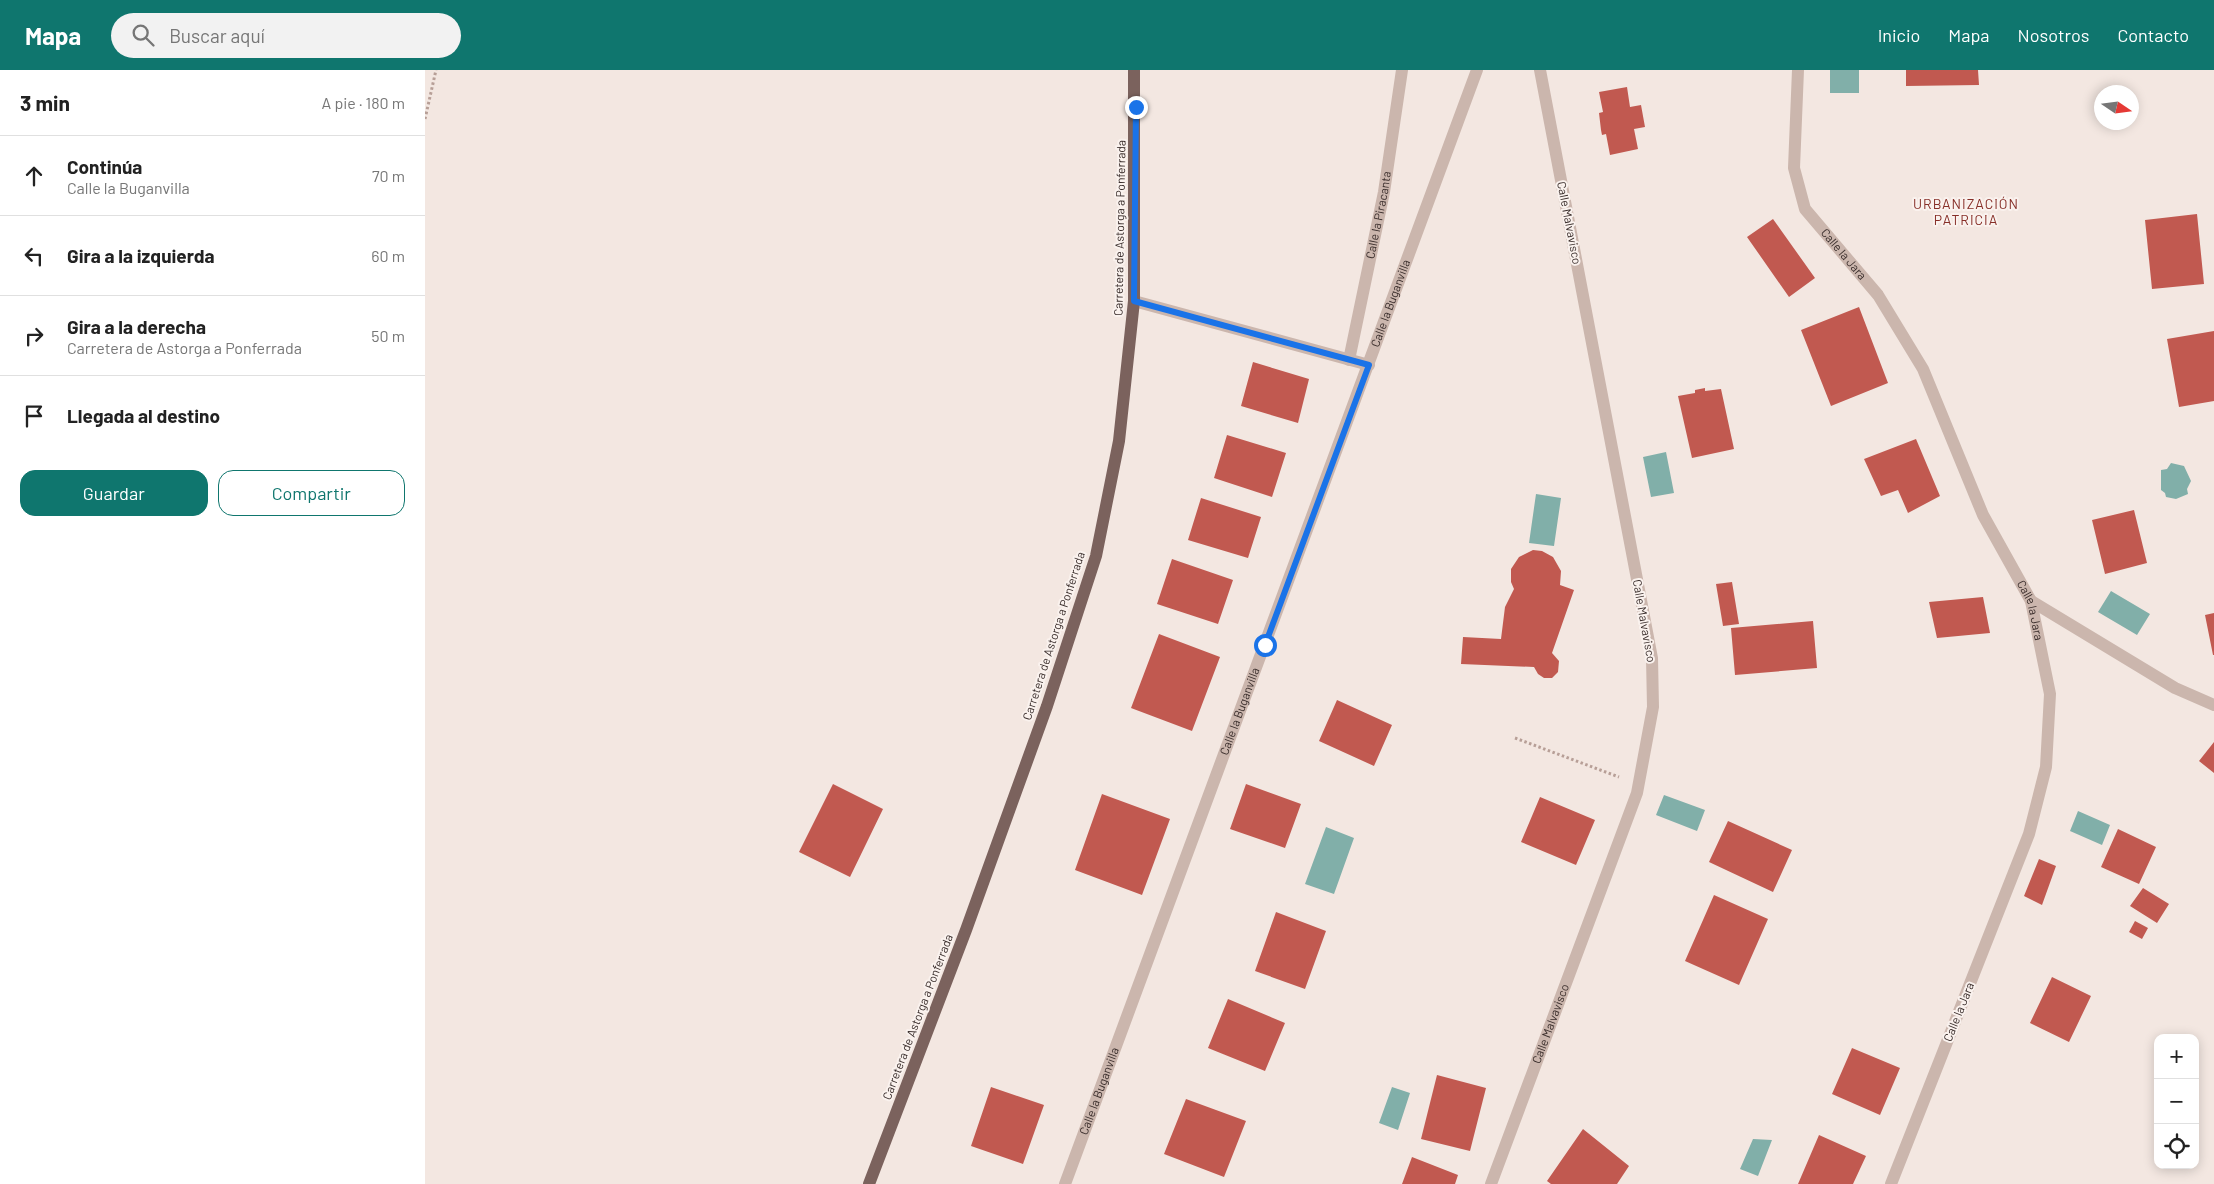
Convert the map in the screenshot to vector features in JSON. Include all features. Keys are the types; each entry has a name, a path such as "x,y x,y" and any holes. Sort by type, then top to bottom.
{"main road":[{"name":"Carretera de Astorga a Ponferrada","path":"869,1184 966,930 1044,716 1096,556 1119,441 1134,301 1134,70"}],"street":[{"name":"Calle la Piracanta","path":"1349,360 1384,192 1402,70"},
{"name":"Calle la Buganvilla","path":"1065,1184 1477,70"},
{"name":"Calle Malvavisco","path":"1491,1184 1639,784 1653,707 1652,658 1540,70"},
{"name":"Calle la Jara","path":"1798,70 1794,168 1805,209 1878,295 1923,369 1983,516 2031,601 2050,694 2046,768 2029,834 1891,1184"},
{"path":"1134,301 1369,365"},
{"path":"2031,601 2175,688 2214,705"}],"path":[{"path":"425,119 436,70"},
{"path":"1515,738 1639,784"}],"water":[{"path":"1830,70 1859,70 1859,93 1830,93"},
{"path":"1666,452 1674,493 1651,497 1643,457"},
{"path":"2171,463 2184,466 2191,481 2187,489 2188,494 2176,499 2166,497 2165,493 2161,490 2161,470 2167,469"},
{"path":"1536,494 1561,498 1554,546 1529,543"},
{"path":"2111,591 2150,614 2137,635 2098,612"},
{"path":"1664,795 1705,810 1697,831 1656,815"},
{"path":"2078,811 2110,825 2102,845 2070,831"},
{"path":"1326,827 1354,838 1334,894 1305,884"},
{"path":"1392,1087 1410,1093 1398,1130 1379,1123"},
{"path":"1753,1139 1772,1140 1758,1176 1740,1169"}],"building":[{"path":"1906,70 1978,70 1979,85 1906,86"},
{"path":"1627,87 1630,107 1641,105 1645,127 1634,129 1638,149 1610,155 1606,134 1602,135 1601,130 1599,113 1603,112 1599,92"},
{"path":"2197,214 2204,284 2152,289 2145,220"},
{"path":"1773,219 1815,278 1789,297 1747,237"},
{"path":"1859,307 1888,383 1831,406 1801,330"},
{"path":"2214,331 2214,401 2179,407 2167,339"},
{"path":"1253,362 1309,379 1298,423 1241,406"},
{"path":"1705,388 1705,391 1721,389 1734,449 1692,458 1678,396 1695,393 1695,390"},
{"path":"1227,435 1286,453 1272,497 1214,478"},
{"path":"1916,439 1940,496 1908,513 1898,490 1881,496 1864,459"},
{"path":"1201,498 1261,517 1248,558 1188,540"},
{"path":"2134,510 2147,563 2105,574 2092,520"},
{"path":"1533,550 1542,551 1553,557 1561,571 1560,585 1574,590 1552,653 1559,661 1558,672 1552,678 1544,678 1538,674 1534,667 1461,664 1463,637 1501,639 1505,607 1514,589 1511,582 1511,569 1519,557"},
{"path":"1172,559 1233,580 1218,624 1157,604"},
{"path":"1732,582 1739,624 1723,626 1716,584"},
{"path":"1983,597 1990,633 1937,638 1929,602"},
{"path":"2214,613 2214,655 2213,655 2205,615"},
{"path":"1813,621 1817,668 1735,675 1731,628"},
{"path":"1159,634 1220,657 1192,731 1131,708"},
{"path":"1337,700 1392,725 1374,766 1319,741"},
{"path":"2214,742 2214,773 2199,761"},
{"path":"833,784 883,809 850,877 799,852"},
{"path":"1246,784 1301,804 1285,848 1230,829"},
{"path":"1102,794 1170,819 1142,895 1075,870"},
{"path":"1540,797 1595,820 1576,865 1521,842"},
{"path":"1728,821 1792,850 1773,892 1709,862"},
{"path":"2118,829 2156,847 2139,884 2101,867"},
{"path":"2039,859 2056,866 2042,905 2024,896"},
{"path":"2143,888 2169,904 2157,923 2130,906"},
{"path":"1714,895 1768,919 1739,985 1685,961"},
{"path":"1276,912 1326,931 1305,989 1255,971"},
{"path":"2135,921 2148,928 2142,939 2129,932"},
{"path":"2052,977 2091,996 2069,1042 2030,1023"},
{"path":"1228,999 1285,1023 1265,1071 1208,1048"},
{"path":"1852,1048 1900,1068 1880,1115 1832,1094"},
{"path":"1437,1075 1486,1088 1470,1151 1421,1139"},
{"path":"991,1087 1044,1105 1023,1164 971,1146"},
{"path":"1186,1099 1246,1121 1224,1177 1164,1154"},
{"path":"1583,1129 1629,1166 1617,1184 1551,1184 1547,1181"},
{"path":"1819,1135 1866,1156 1853,1184 1798,1184"},
{"path":"1412,1157 1458,1175 1455,1184 1402,1184"}],"district":[{"name":"URBANIZACIÓN PATRICIA","path":"1966,212"}],"route":[{"path":"1136,107 1134,301 1369,365 1265,645"}]}
